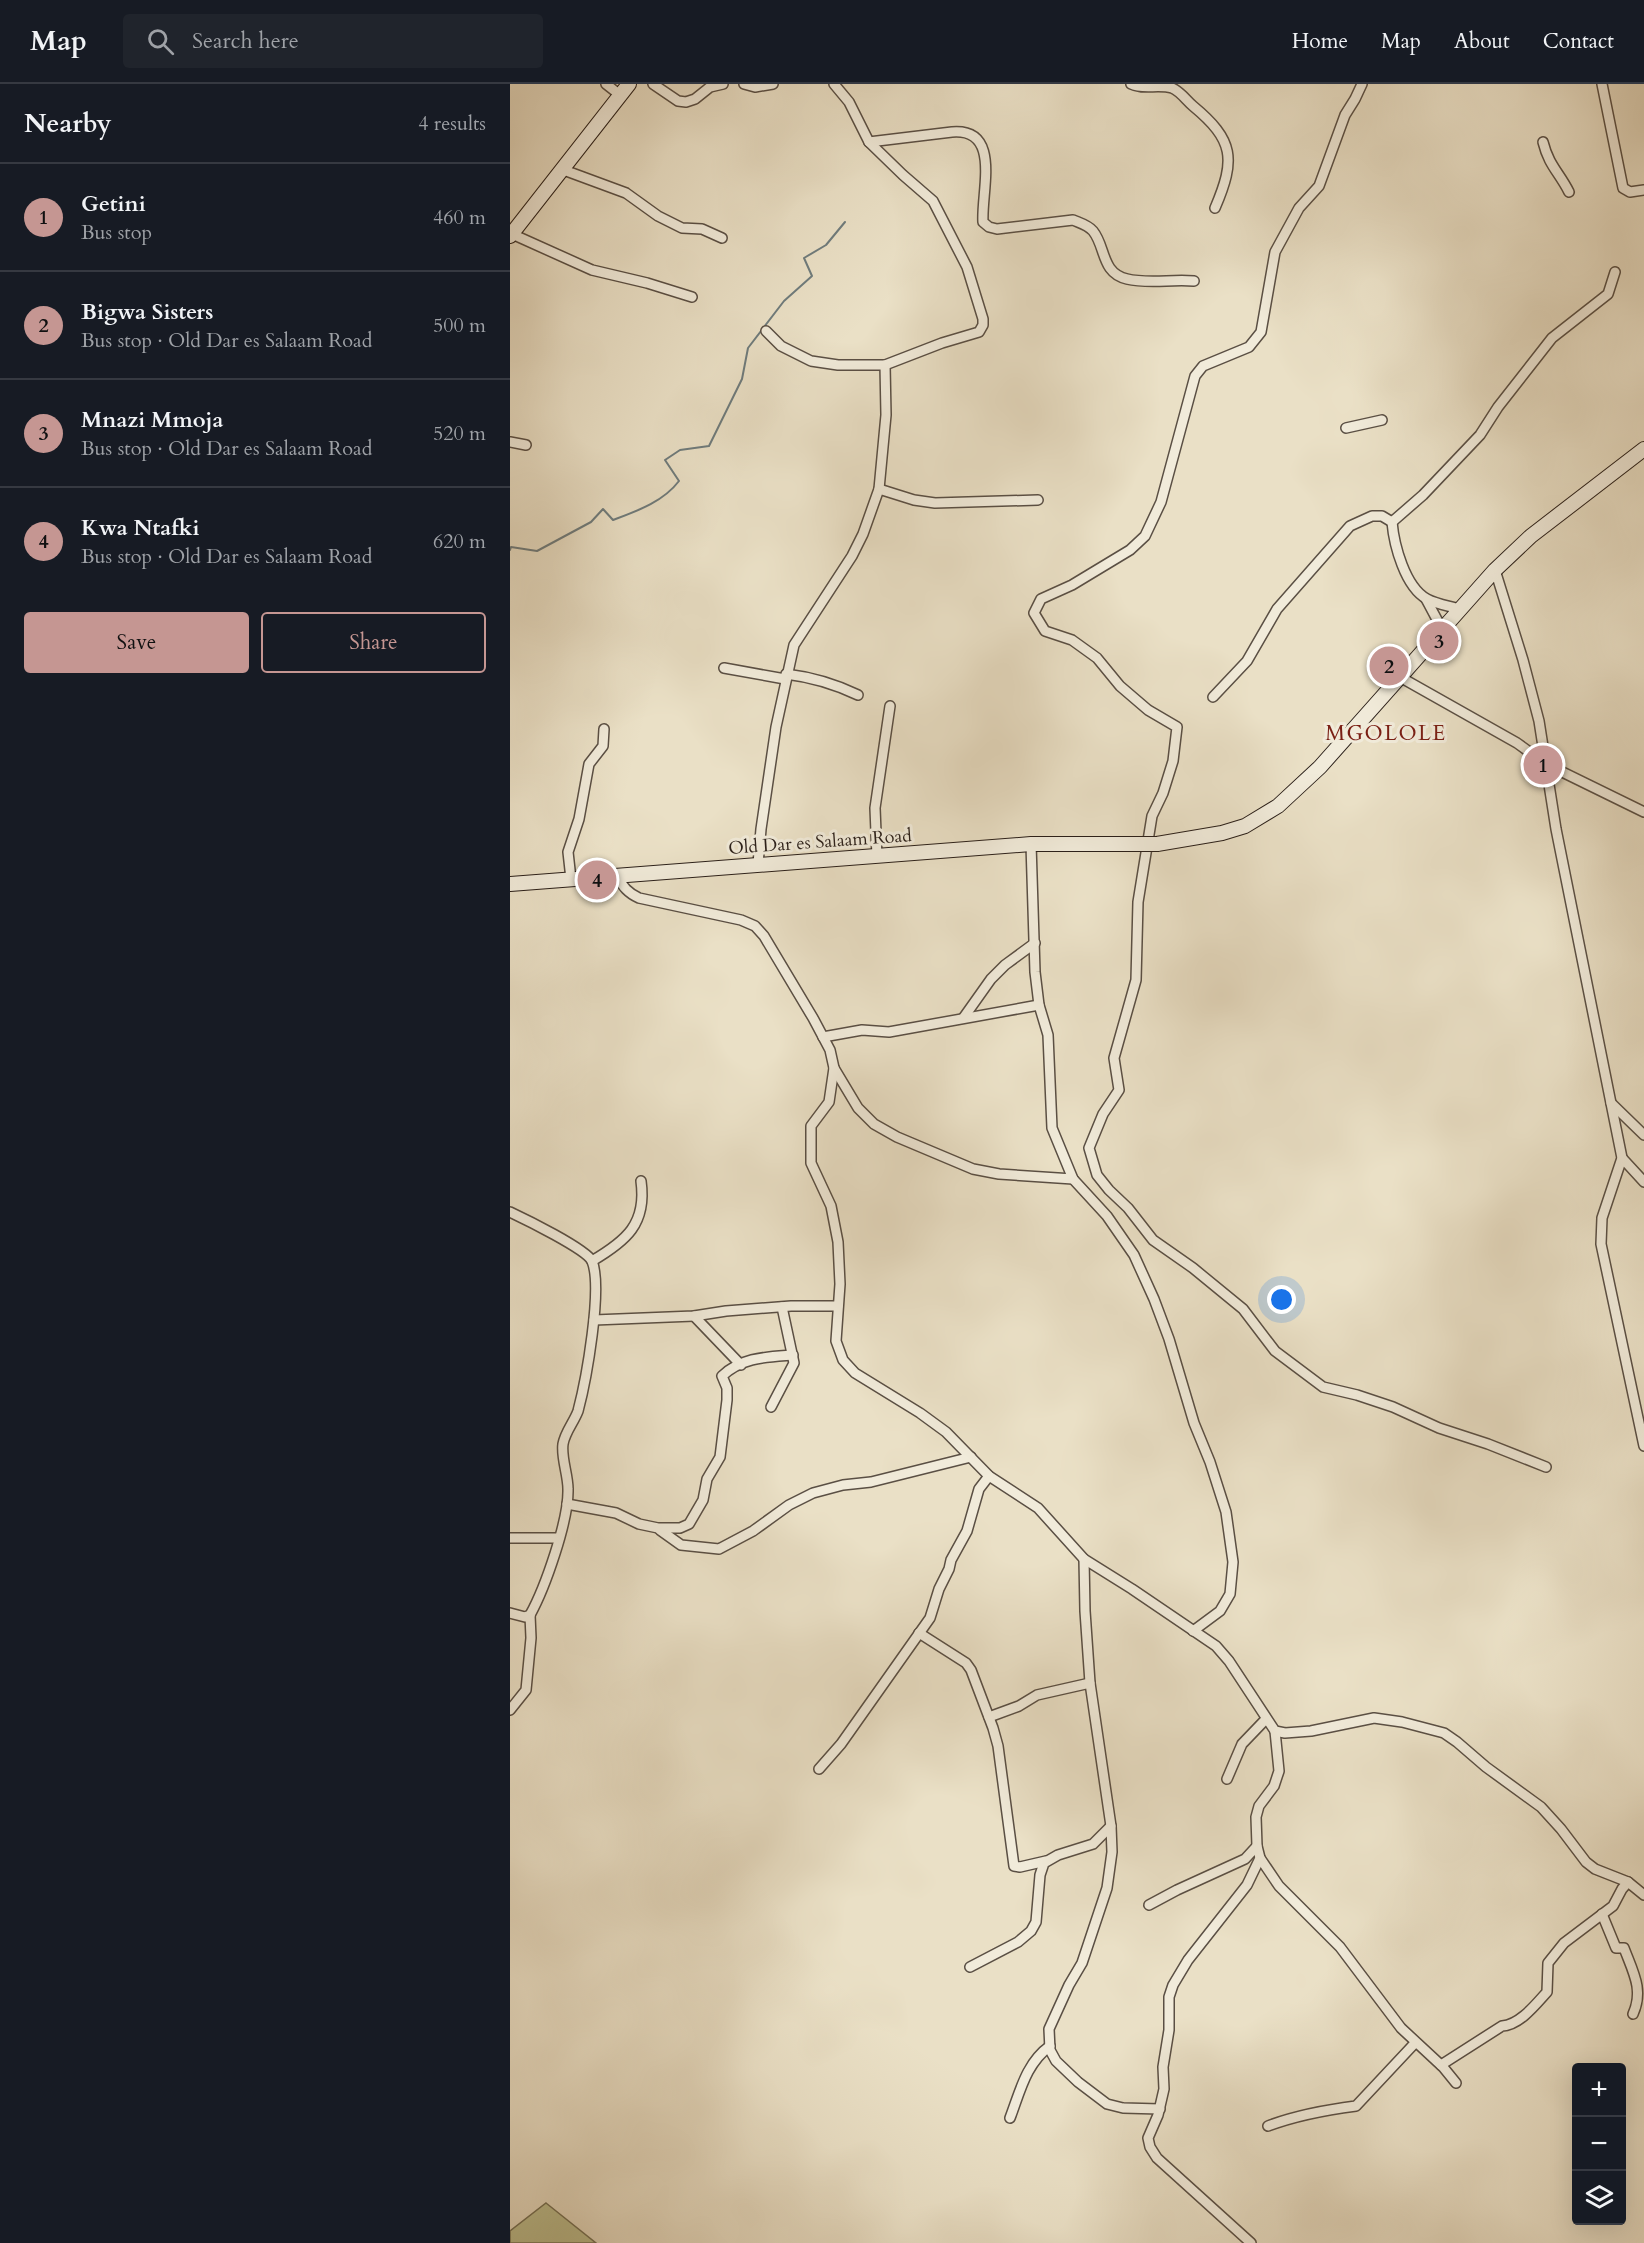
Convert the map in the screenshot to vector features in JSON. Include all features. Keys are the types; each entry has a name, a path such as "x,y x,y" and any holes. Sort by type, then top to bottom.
{"street":[{"path":"606,84 624,89 511,235 592,270 692,297"},
{"path":"653,84 678,102 686,102 695,99 710,87 723,84"},
{"path":"744,84 755,87 773,84"},
{"path":"766,331 781,346 811,362 838,365 885,365 942,343 979,332 983,325 968,267 933,201 869,142 849,102 834,84"},
{"path":"1131,84 1140,87 1165,86 1174,89 1209,119 1221,133 1228,154 1227,170 1215,208"},
{"path":"1362,84 1341,123 1320,186 1299,208 1275,252 1261,332 1249,347 1203,366 1195,376 1161,502 1145,537 1130,550 1072,585 1041,599 1034,613 1045,631 1072,640 1097,658 1127,692 1148,710 1177,727 1173,760 1164,793 1152,816 1138,902 1137,980 1114,1058 1119,1090 1103,1114 1089,1148 1097,1175 1153,1240 1243,1309 1275,1352 1323,1387 1393,1407 1439,1428 1546,1467"},
{"path":"1602,84 1623,188 1630,192 1644,190"},
{"path":"869,142 963,131 971,134 980,142 986,153 982,212 983,222 988,227 997,229 1073,220 1084,224 1094,232 1103,258 1119,276 1127,279 1194,281"},
{"path":"1543,142 1551,166 1563,180 1569,192"},
{"path":"561,170 626,194 658,216 682,228 702,229 722,238"},
{"path":"1392,522 1423,495 1479,435 1552,338 1608,294 1615,272"},
{"path":"758,864 762,820 785,676 794,645 800,633 835,585 863,534 879,489 886,415 885,365"},
{"path":"1346,428 1382,420"},
{"path":"510,442 526,445"},
{"path":"1644,449 1531,537 1495,570 1400,677 1516,743 1546,764 1644,812"},
{"path":"879,489 914,500 935,502 1038,500"},
{"path":"1214,697 1246,661 1277,609 1350,526 1372,516 1382,516 1392,522"},
{"path":"1392,522 1396,550 1409,578 1426,599 1442,629"},
{"path":"1495,570 1523,660 1539,722 1556,829 1622,1158 1602,1218 1601,1244 1644,1446"},
{"path":"1426,599 1459,609"},
{"path":"724,668 842,687 858,694"},
{"name":"Old Dar es Salaam Road","path":"510,884 1031,844 1157,844 1200,838 1245,826 1278,806 1320,766 1400,677"},
{"path":"877,857 876,808 890,706"},
{"path":"571,879 568,852 579,819 589,764 603,746 604,729"},
{"path":"1031,844 1039,1005 1048,1035 1049,1102 1052,1128 1073,1179 1107,1216 1138,1264 1169,1339 1194,1423 1224,1503 1232,1547 1233,1572 1230,1594 1220,1611 1193,1631"},
{"path":"617,876 623,887 631,895 639,898 741,920 755,926 764,936 823,1037 830,1050 834,1068 858,1108 874,1124 897,1137 974,1169 999,1174 1073,1179"},
{"path":"964,1017 998,972 1035,943"},
{"path":"823,1037 862,1030 889,1032 1039,1005"},
{"path":"834,1068 829,1102 811,1126 812,1163 831,1206 838,1242 840,1284 836,1341 847,1366 937,1426 989,1476 1038,1508 1084,1559 1193,1631 1226,1656 1275,1731 1279,1771 1274,1786 1257,1811 1257,1846 1260,1858 1279,1886 1340,1947 1401,2028 1441,2065 1455,2083"},
{"path":"1611,1103 1644,1135"},
{"path":"1622,1158 1644,1182"},
{"path":"592,1261 621,1242 634,1225 643,1205 641,1181"},
{"path":"510,1212 576,1247 592,1261 594,1273 594,1320 578,1410 563,1441 562,1450 568,1490 567,1503 544,1588 530,1616 529,1676 526,1690 510,1710"},
{"path":"594,1320 693,1316 782,1307 838,1306"},
{"path":"771,1407 795,1363 782,1307"},
{"path":"693,1316 741,1365"},
{"path":"567,1503 615,1513 639,1524 658,1528 684,1527 689,1524 703,1500 707,1479 720,1457 727,1400 727,1388 722,1376 732,1366 741,1365 748,1359 793,1355"},
{"path":"658,1528 681,1545 719,1549 753,1531 789,1505 813,1493 843,1485 871,1482 971,1457"},
{"path":"819,1769 842,1744 930,1618 951,1560 967,1530 980,1489 989,1476"},
{"path":"510,1538 558,1538"},
{"path":"1084,1559 1090,1683 1111,1826 1112,1852 1107,1888 1082,1963 1049,2029 1050,2046 1056,2061 1078,2082 1107,2104 1123,2108 1160,2109"},
{"path":"510,1613 530,1616"},
{"path":"919,1633 969,1666 995,1734 1015,1867 1046,1862 1064,1853 1093,1844 1111,1826"},
{"path":"988,1717 1019,1706 1037,1695 1090,1683"},
{"path":"1275,1731 1291,1733 1311,1731 1374,1718 1444,1733 1541,1807 1561,1829 1586,1863 1628,1882 1644,1895"},
{"path":"1227,1779 1242,1744 1266,1719"},
{"path":"1149,1905 1245,1859 1257,1846"},
{"path":"1251,2243 1172,2174 1153,2152 1149,2144 1149,2133 1160,2109 1164,2089 1164,2059 1169,2030 1168,2001 1173,1985 1202,1940 1247,1885 1260,1858"},
{"path":"970,1967 1018,1942 1031,1931 1035,1922 1041,1870 1046,1862"},
{"path":"1441,2065 1502,2026 1507,2026 1526,2014 1547,1992 1548,1962 1564,1943 1613,1906 1628,1882"},
{"path":"1602,1914 1616,1948 1624,1948 1640,1985 1641,2002 1633,2014"},
{"path":"1268,2126 1293,2117 1356,2106 1415,2043"},
{"path":"1010,2118 1028,2072 1038,2056 1050,2046"}],"green space":[{"path":"546,2203 596,2243 510,2243 510,2231"}],"waterway":[{"path":"510,550 511,547 537,551 591,522 603,509 613,520 649,505 673,488 679,481 665,460 680,450 709,446 742,379 748,348 784,301 812,276 804,258 826,245 845,222"}],"place":[{"name":"Mnazi Mmoja","path":"1439,641"},
{"name":"Bigwa Sisters","path":"1389,666"},
{"name":"Getini","path":"1543,765"},
{"name":"Kwa Ntafki","path":"597,880"}],"district":[{"name":"MGOLOLE","path":"1386,733"}]}
